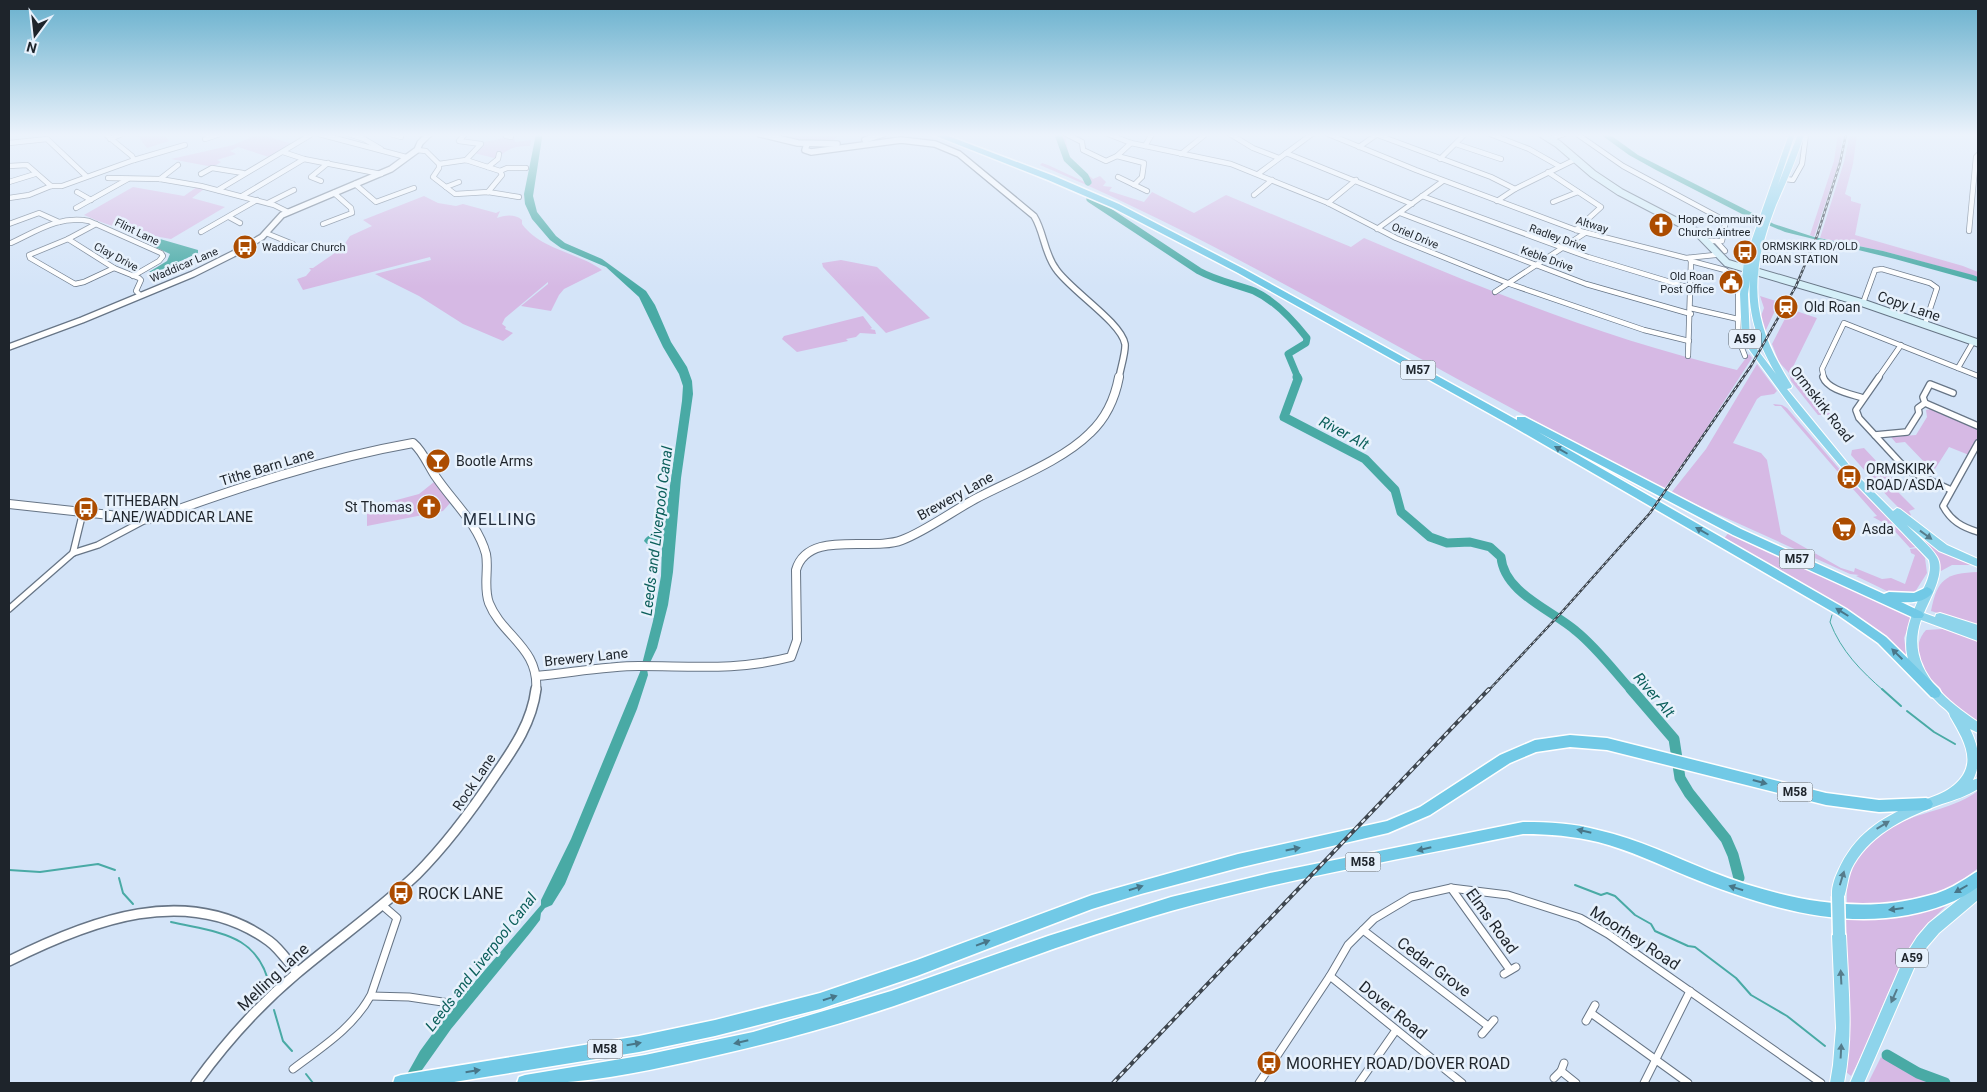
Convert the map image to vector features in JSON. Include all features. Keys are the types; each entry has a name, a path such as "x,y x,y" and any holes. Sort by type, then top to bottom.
{"highway":[{"name":"M57","path":"1067,185 1116,206 1241,272 1514,423 1842,612 1882,640 1935,693"},
{"name":"M57","path":"1079,185 1119,202 1242,265 1677,502 1737,532 1919,612"},
{"name":"Ormskirk Road","path":"1766,217 1772,193 1777,185"},
{"name":"Ormskirk Road","path":"1779,185 1766,217 1751,268 1744,321 1747,344 1798,410 1856,479 1930,554 1936,567 1927,592"},
{"name":"Ormskirk Road","path":"1763,226 1762,243 1751,268 1752,294 1759,328 1774,364 1797,398 1899,515 1943,548 1978,563"},
{"name":"M57","path":"1857,586 1889,597 1919,612"},
{"name":"M57","path":"1889,597 1915,598 1927,592"},
{"name":"A59","path":"1837,1083 1840,1069 1843,1019 1838,935 1838,896 1843,872 1856,849 1876,828 1926,804 1951,795 1970,774 1972,762 1969,740 1951,708 1935,693 1915,662 1911,646 1913,631 1927,592"},
{"path":"1919,612 1944,626 1978,637"},
{"path":"1919,612 1978,629"},
{"path":"1913,631 1925,626 1944,626"},
{"path":"1951,708 1978,728"},
{"name":"M58","path":"401,1083 649,1042 716,1028 820,1001 917,968 1092,902 1141,886 1238,861 1370,832 1395,824 1425,811 1505,759 1535,746 1570,741 1589,742 1659,756 1842,802 1879,806 1926,804"},
{"path":"1951,795 1969,790 1978,783"},
{"name":"M58","path":"524,1083 645,1063 753,1040 882,1002 1048,943 1171,904 1270,880 1523,828 1552,827 1587,832 1632,846 1737,888 1781,900 1830,910 1866,912 1916,906 1951,895 1978,878"},
{"name":"A59","path":"1857,1083 1910,961 1922,942 1934,928 1978,892"}],"main road":[{"path":"1609,185 1693,230 1706,241 1718,257 1727,263 1751,268"},
{"path":"1718,257 1751,268"},
{"name":"Copy Lane","path":"1751,268 1863,303 1976,342"}],"street":[{"path":"9,198 34,194 51,186 64,185"},
{"path":"76,208 117,185"},
{"path":"191,185 268,203 288,212"},
{"path":"218,190 225,185"},
{"path":"242,196 260,185"},
{"name":"Waddicar Lane","path":"9,347 66,327 210,266 251,245 266,233 275,220 288,212 354,185"},
{"path":"357,185 376,202 383,202 414,188"},
{"path":"443,185 450,192"},
{"path":"446,187 451,185"},
{"path":"488,192 494,185"},
{"name":"Brewery Lane","path":"536,676 653,665 719,668 763,664 787,659 795,651 797,640 796,567 806,554 827,545 888,544 903,540 976,499 1068,452 1092,432 1113,402 1125,344 1119,331 1070,285 1056,268 1045,246 1041,227 1034,216 996,185"},
{"path":"1136,185 1147,191"},
{"path":"1247,192 1256,195 1267,185"},
{"name":"Oriel Drive","path":"1284,185 1328,203 1377,229 1510,284 1644,330 1688,341"},
{"path":"1328,203 1350,185"},
{"path":"1368,185 1412,204"},
{"path":"1377,229 1436,185"},
{"name":"Altway","path":"1456,185 1585,233 1690,260 1718,257"},
{"path":"1507,185 1515,189"},
{"path":"1497,201 1523,185"},
{"path":"1567,185 1601,208 1587,218 1576,230"},
{"path":"1658,185 1720,218 1725,223 1722,240 1717,242 1706,241"},
{"path":"1969,231 1974,185"},
{"path":"268,203 294,190"},
{"path":"77,192 91,200"},
{"path":"444,193 488,192 519,197"},
{"path":"1553,202 1578,192"},
{"path":"323,224 352,213 351,208 334,193"},
{"name":"Radley Drive","path":"1422,196 1617,268 1690,288"},
{"path":"201,232 257,200"},
{"name":"Keble Drive","path":"1400,213 1536,266 1618,294 1690,311 1738,319"},
{"path":"9,224 39,214 44,214 60,222"},
{"path":"1971,215 1978,217"},
{"path":"229,217 240,223"},
{"name":"Flint Lane","path":"11,243 60,222 74,219 96,224 107,227 161,253 163,256 159,261 133,276"},
{"path":"96,224 29,256 75,284 84,282 114,268"},
{"path":"266,233 293,244"},
{"path":"1495,292 1510,284 1585,233"},
{"name":"Clay Drive","path":"68,239 114,268 141,280 136,291 140,295"},
{"path":"1717,242 1725,251"},
{"path":"1688,356 1690,260 1725,270 1738,279 1737,341 1745,356"},
{"path":"1863,303 1875,270 1882,269 1930,282 1937,288 1925,324"},
{"path":"1863,398 1833,386 1825,381 1823,376 1822,369 1844,323 1978,376"},
{"path":"1958,368 1976,342"},
{"path":"1901,345 1856,410 1874,435 1907,470 1951,490"},
{"path":"1953,393 1930,384 1923,397 1925,403 1978,426"},
{"path":"1874,435 1907,432 1919,413 1918,408 1925,403"},
{"name":"Tithe Barn Lane","path":"9,504 145,520 262,480 363,452 407,443 417,446 431,470"},
{"path":"1978,443 1976,451 1943,506 1947,516 1954,523 1978,532"},
{"name":"Rock Lane","path":"382,905 432,859 467,818 521,737 531,713 535,692 536,676 526,650 507,630 489,603 486,553 476,528 431,470"},
{"path":"73,553 83,512"},
{"path":"9,609 73,553 98,545 145,520"},
{"name":"Moorhey Road","path":"1260,1083 1348,946 1363,930 1374,919 1411,897 1451,888 1508,895 1580,918 1608,934 1821,1083"},
{"name":"Elms Road","path":"1451,888 1510,971"},
{"path":"293,1069 340,1033 359,1014 371,996 397,918 382,905"},
{"name":"Melling Lane","path":"196,1083 250,1018 297,972 382,905"},
{"path":"9,961 60,936 101,922 144,913 177,911 215,915 248,927 270,941 297,972"},
{"name":"Cedar Grove","path":"1363,930 1491,1023 1482,1034"},
{"name":"Dover Road","path":"1330,976 1462,1083"},
{"path":"1644,1083 1690,991"},
{"path":"371,996 409,997 449,1003"},
{"path":"1586,1021 1595,1004"},
{"path":"1591,1013 1688,1083"},
{"path":"1359,1083 1396,1030"},
{"path":"1554,1078 1562,1067 1576,1083"}],"shaded area":[{"name":"Leeds and Liverpool Canal","path":"526,185 535,185 533,196 537,212 556,236 565,243 602,259 646,291 655,305 671,342 687,367 692,381 693,394 681,478 673,572 668,605 657,648 647,669 648,675 637,709 565,884 552,905 545,908 541,913 540,920 530,933 451,1029 422,1070 416,1083 402,1083 420,1051 447,1014 541,905 541,900 571,839 640,672 653,621 661,576 662,547 658,544 647,544 644,541 648,536 664,528 682,401 683,386 679,374 663,347 639,297 606,267 561,248 550,240 532,219 525,204"},
{"path":"1087,185 1112,187 1109,191 1144,202 1152,192 1194,213 1226,195 1351,247 1364,238 1502,295 1641,344 1737,370 1749,354 1752,358 1695,446 1664,489 1223,252"},
{"path":"1685,185 1697,185 1774,224 1814,237 1883,251 1973,275 1978,277 1978,282 1785,232 1742,214"},
{"path":"1826,185 1831,185 1814,237 1810,235"},
{"path":"1837,185 1847,185 1845,194 1851,197 1851,201 1861,204 1855,235 1963,266 1978,272 1978,277 1883,251 1820,238"},
{"path":"133,187 184,196 197,187 204,189 192,198 225,207 171,239 105,224 84,215"},
{"path":"424,196 438,203 456,206 463,204 496,213 500,211 497,218 516,217 522,220 522,224 539,240 602,270 564,289 551,311 521,306 548,282 505,318 502,324 506,327 505,329 513,333 503,341 463,324 419,296 375,274 431,260 430,257 303,290 297,279 306,276 311,270 309,268 313,268 342,248 350,236 372,226 363,220"},
{"path":"160,239 198,250 198,253 157,272 149,272 167,261 170,254 153,246 152,243"},
{"path":"841,260 877,267 930,318 886,333 823,267 822,263"},
{"path":"1760,296 1779,302 1765,332 1761,316 1764,308"},
{"path":"1790,309 1817,318 1790,373 1796,375 1831,415 1818,415 1791,381 1789,373 1779,362 1772,344"},
{"path":"863,316 872,328 870,329 875,330 876,334 860,333 856,337 846,339 848,341 797,352 782,339 784,336"},
{"path":"1757,364 1777,391 1774,394 1761,396 1757,399 1733,443 1761,453 1767,460 1781,534 1841,568 1854,572 1855,568 1882,579 1891,578 1905,584 1915,555 1911,553 1910,549 1917,548 1925,558 1927,573 1915,592 1891,593 1856,576 1859,575 1850,574 1671,493 1706,449"},
{"path":"1773,404 1782,405 1787,408 1848,479 1844,479 1781,406"},
{"path":"1931,409 1978,429 1978,439 1969,455 1949,447 1935,469 1928,466 1905,442 1896,443 1891,437 1916,435 1927,417 1926,410"},
{"path":"1864,448 1893,479 1899,493 1915,509 1909,511 1911,515 1908,517 1889,498 1851,455 1852,450"},
{"path":"1845,480 1849,480 1859,489 1916,547 1910,548 1891,527 1873,517 1877,516"},
{"path":"434,482 451,502 443,511 367,526 367,508 419,494"},
{"path":"1903,522 1976,565 1952,565 1941,571 1938,562"},
{"path":"1729,532 1912,617 1904,638 1907,658 1723,540"},
{"path":"1978,572 1978,625 1931,611 1936,592 1945,580 1958,574"},
{"path":"1943,629 1978,641 1978,722 1943,695 1923,669 1919,656 1919,643 1926,630"},
{"path":"1978,791 1978,868 1948,889 1933,895 1900,902 1847,906 1849,874 1857,858 1873,840 1899,823 1960,801"},
{"path":"1946,906 1921,931 1905,956 1851,1076 1845,1071 1845,917 1892,918"},
{"path":"1881,1057 1908,1073 1936,1083 1868,1083"}],"waterway":[{"name":"River Alt","path":"1090,199 1199,271 1254,291 1277,306 1307,338 1306,343 1288,354 1298,378"},
{"name":"River Alt","path":"1297,377 1298,379 1284,417 1365,459 1395,490 1401,512 1430,537 1447,543 1470,542 1490,547 1501,557 1504,570 1520,591 1584,638 1632,691"},
{"path":"1832,615 1830,622 1846,651 1867,676 1884,691"},
{"name":"River Alt","path":"1631,689 1674,739 1680,778 1689,793 1726,839 1733,855 1739,878"},
{"path":"1882,689 1901,706"},
{"path":"1907,711 1934,732 1955,744"},
{"path":"9,870 40,872 98,864 115,870"},
{"path":"119,878 123,893 133,904"},
{"path":"1575,885 1601,895 1607,893 1615,896 1635,915 1651,924 1655,931 1688,946 1695,947 1736,978 1751,995 1787,1016 1825,1046"},
{"path":"171,922 205,929 234,938 256,956 265,970 270,988"},
{"path":"274,1010 283,1041 292,1051"},
{"name":"River Alt","path":"1887,1055 1918,1073 1945,1083"},
{"path":"306,1074 313,1083"}],"railway":[{"path":"1488,691 1650,513 1751,366 1796,286 1817,236 1833,185"},
{"path":"1113,1083 1489,689"}],"place":[{"name":"Hope Community Church Aintree","path":"1661,225"},
{"name":"Waddicar Church","path":"245,247"},
{"name":"ORMSKIRK RD/OLD ROAN STATION","path":"1745,252"},
{"name":"Old Roan Post Office","path":"1731,282"},
{"name":"Old Roan","path":"1786,307"},
{"name":"Bootle Arms","path":"438,461"},
{"name":"ORMSKIRK ROAD/ASDA","path":"1849,477"},
{"name":"St Thomas","path":"429,507"},
{"name":"TITHEBARN LANE/WADDICAR LANE","path":"86,509"},
{"name":"Asda","path":"1844,529"},
{"name":"ROCK LANE","path":"401,893"},
{"name":"MOORHEY ROAD/DOVER ROAD","path":"1269,1063"}],"district":[{"name":"MELLING","path":"500,519"}]}
